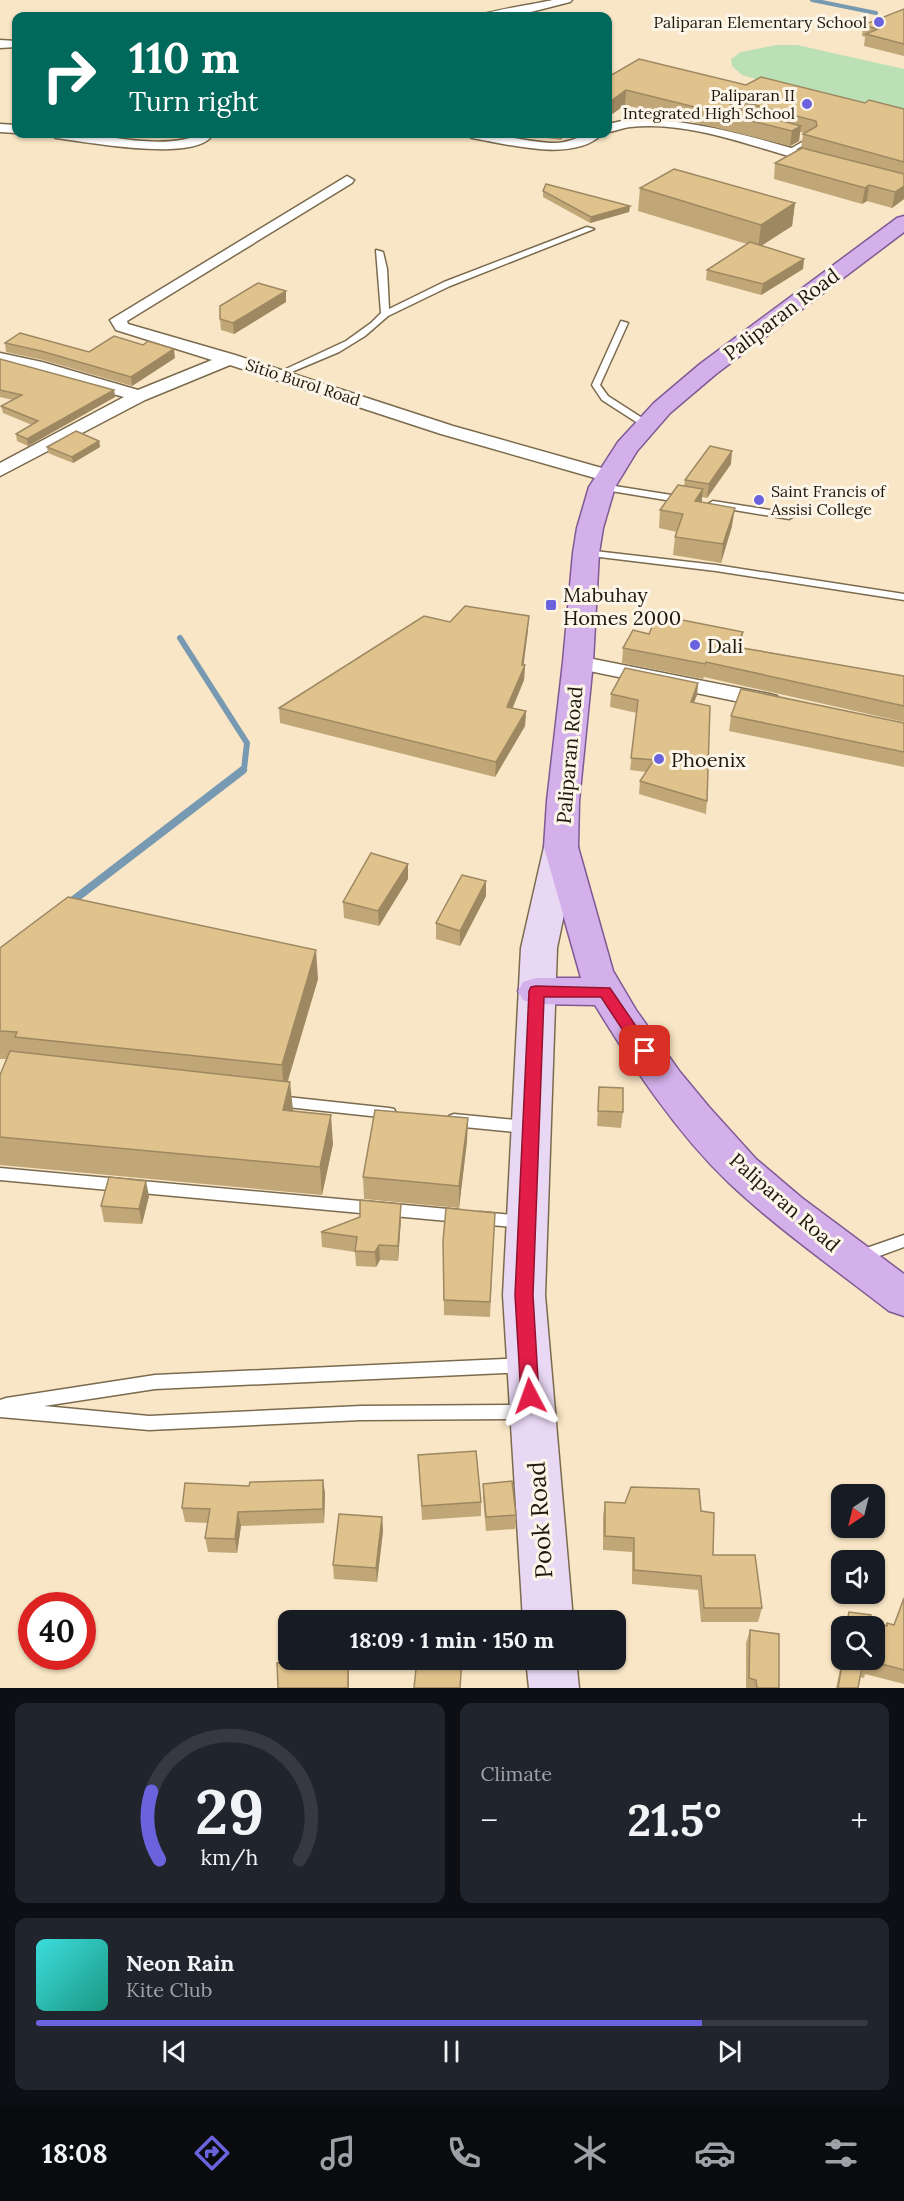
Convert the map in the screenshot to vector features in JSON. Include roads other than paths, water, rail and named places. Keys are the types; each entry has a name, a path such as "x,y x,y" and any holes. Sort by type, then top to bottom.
{"main road":[{"name":"Paliparan Road","path":"904,222 708,369 662,408 627,447 605,482 590,528 586,553 578,662 563,801 561,847 595,970 605,992 667,1082 695,1118 742,1170 788,1210 904,1298"},
{"path":"536,991 605,992"}],"street":[{"path":"523,12 566,0"},
{"path":"612,127 630,123 673,123 841,167"},
{"path":"99,138 175,145 196,142 203,138"},
{"path":"498,138 555,147 585,138"},
{"path":"226,359 122,327 118,320 347,180"},
{"path":"0,358 139,396"},
{"name":"Sitio Burol Road","path":"0,470 27,458 139,396 226,359 605,482"},
{"path":"578,662 787,705"},
{"name":"Pook Road","path":"547,1610 524,1295 539,948 561,847"},
{"path":"553,1670 554,1688"}],"lane":[{"path":"788,152 811,139 801,136"},
{"path":"279,375 338,349 376,324 385,314 447,284 590,229"},
{"path":"379,252 383,270 385,314"},
{"path":"624,323 596,385 605,398 647,425"},
{"path":"605,482 789,516"},
{"path":"586,553 716,568 904,597"},
{"path":"258,1099 399,1114"},
{"path":"435,1118 530,1128"},
{"path":"0,1174 526,1223"},
{"path":"853,1260 904,1241"},
{"path":"0,1408 155,1382 528,1364"},
{"path":"0,1408 149,1423 361,1413 531,1412"}],"waterway":[{"path":"812,0 876,13"},
{"path":"180,638 247,743 244,769 241,771"},
{"path":"67,905 243,770"}],"place":[{"name":"Paliparan Elementary School","path":"879,22"},
{"name":"Paliparan II Integrated High School","path":"807,104"},
{"name":"Saint Francis of Assisi College","path":"759,500"},
{"name":"Mabuhay Homes 2000","path":"551,605"},
{"name":"Dali","path":"695,645"},
{"name":"Phoenix","path":"659,759"}]}
